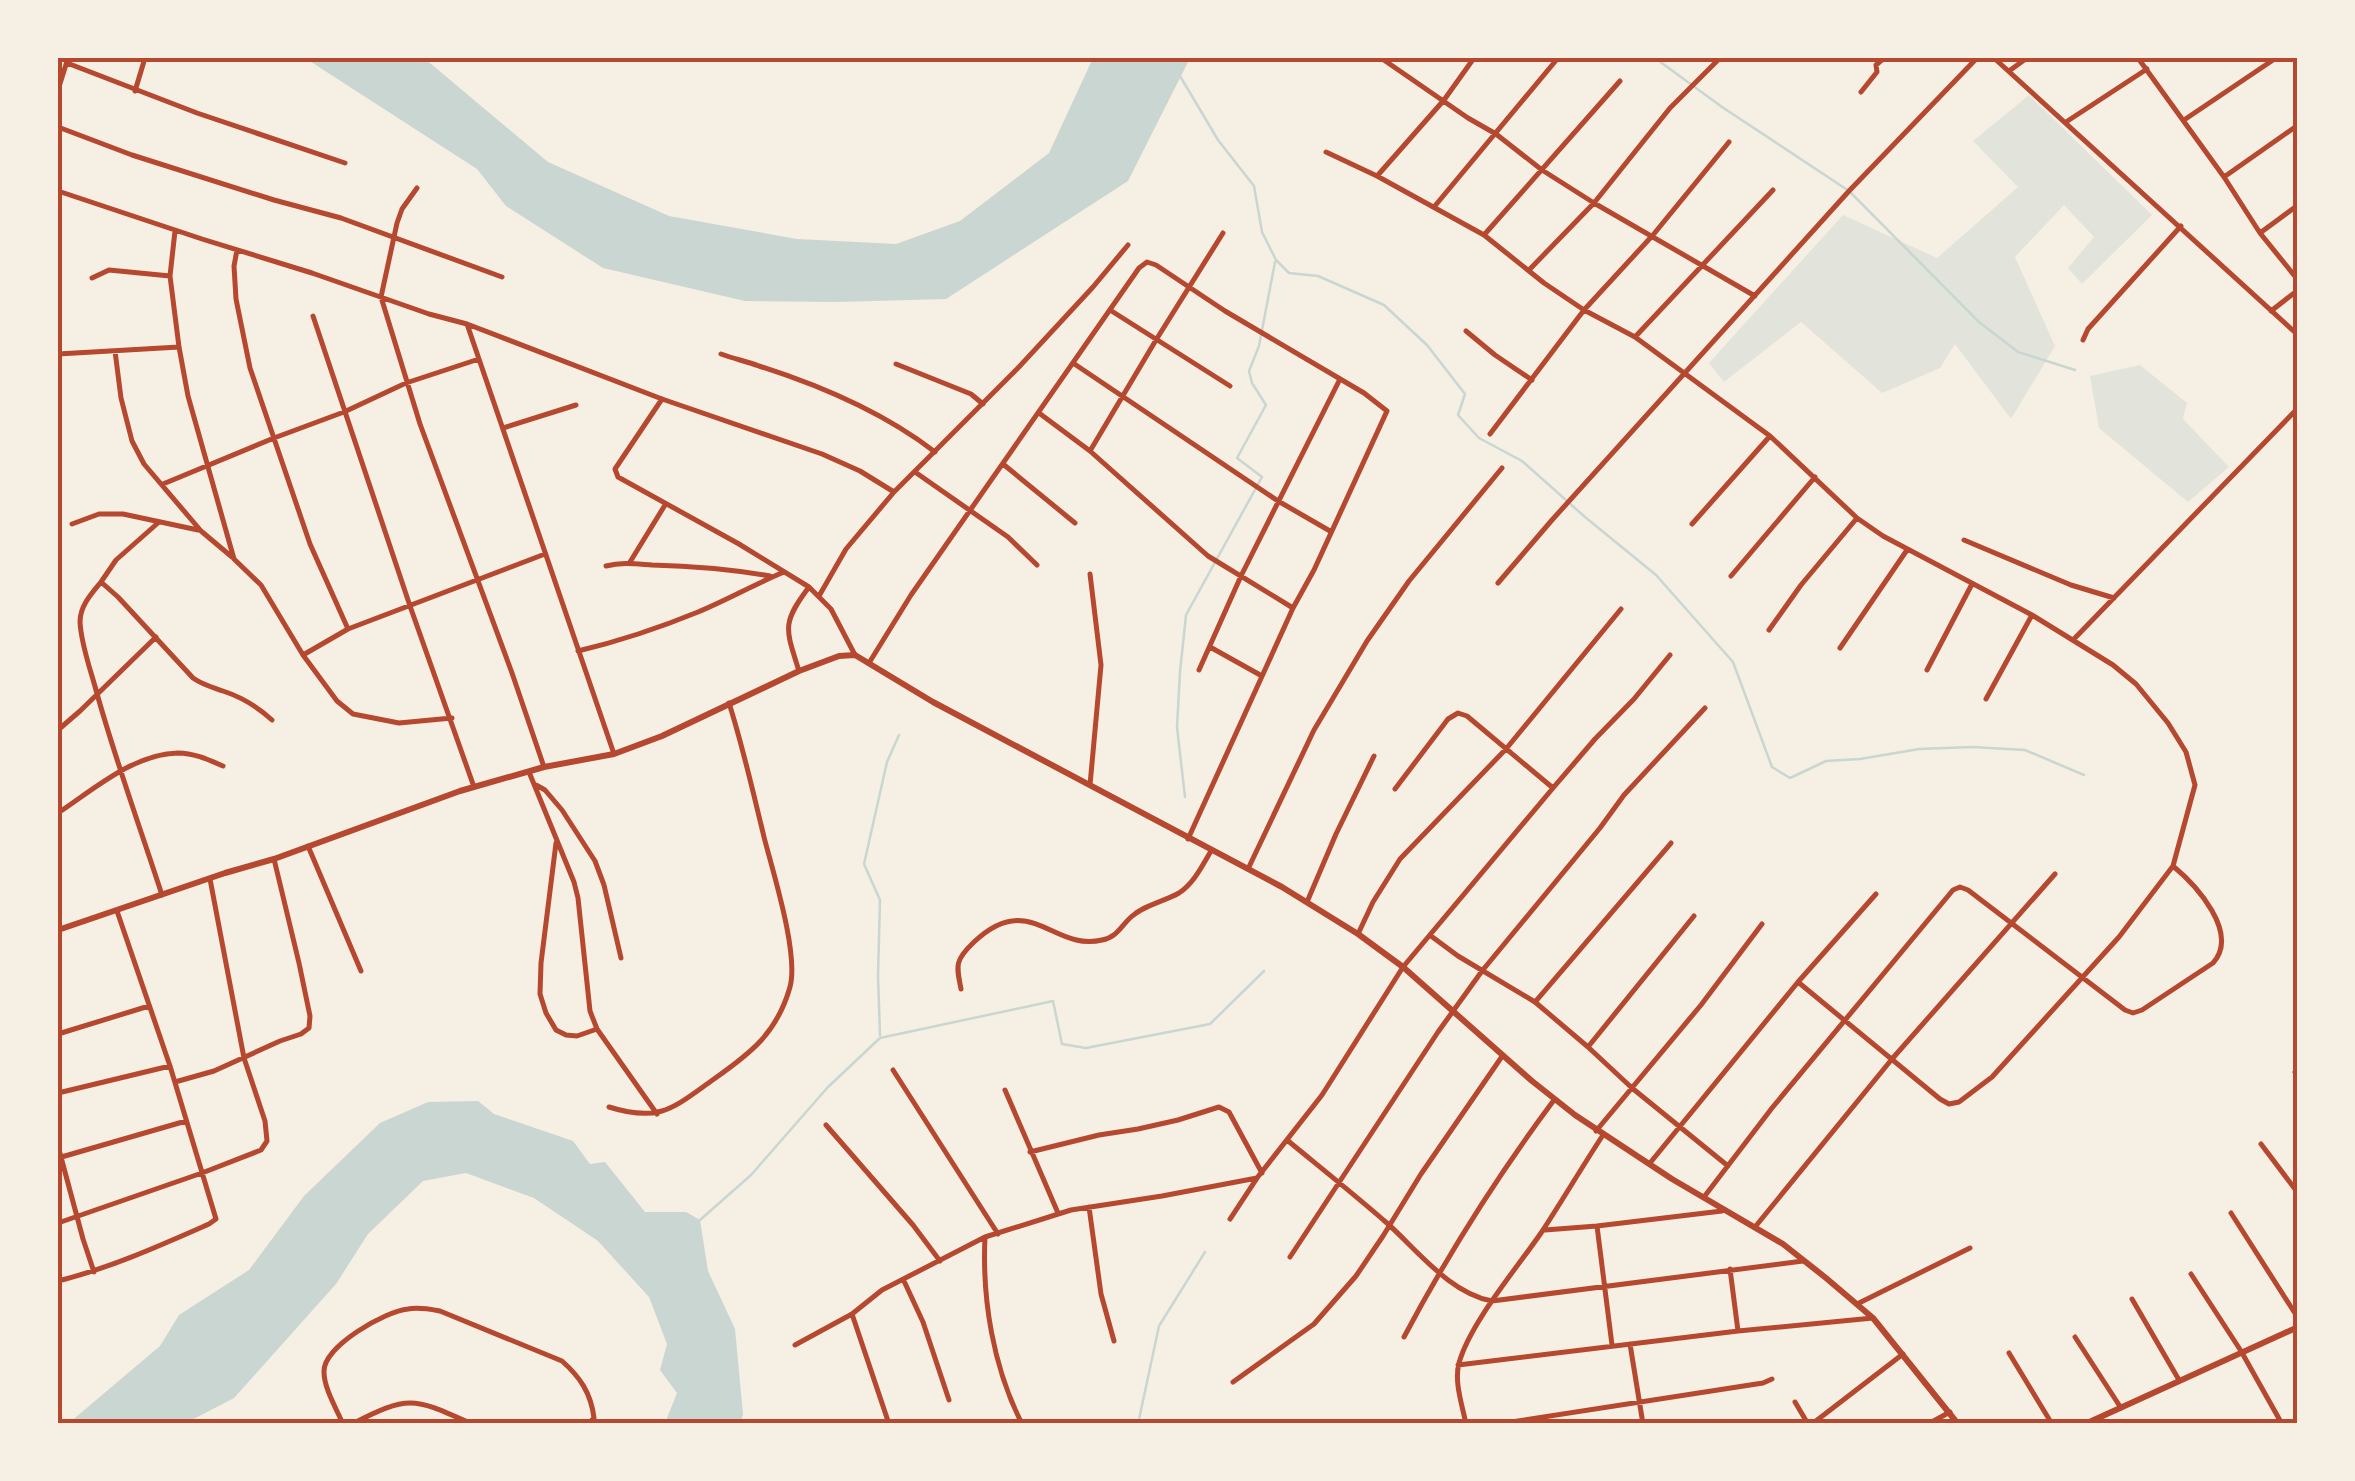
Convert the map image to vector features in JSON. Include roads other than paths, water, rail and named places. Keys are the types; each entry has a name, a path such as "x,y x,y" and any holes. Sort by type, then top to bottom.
{"street":[{"path":"136,91 145,58"},
{"path":"1382,58 1496,134 1542,170 1756,296"},
{"path":"1377,176 1444,100 1474,58"},
{"path":"1434,207 1558,58"},
{"path":"1529,270 1594,203 1670,108 1720,58"},
{"path":"1861,92 1884,58"},
{"path":"1498,583 1849,191 1977,58"},
{"path":"1994,58 2298,335"},
{"path":"2008,71 2027,58"},
{"path":"2184,120 2276,58"},
{"path":"2141,59 2260,233 2298,280"},
{"path":"58,90 67,60 136,91 345,163"},
{"path":"2066,122 2147,69"},
{"path":"1484,236 1620,81"},
{"path":"2224,177 2298,126"},
{"path":"58,127 132,155 394,236 502,277"},
{"path":"1490,434 1584,310 1729,142"},
{"path":"1326,152 1484,236 1584,310 1635,337 1770,436 1858,518 1907,550 2032,615 2113,664 2136,684 2186,752 2194,786 2173,866 2084,977 1992,1077 1959,1102 1949,1104 1940,1099 1798,982"},
{"path":"417,188 402,209 382,297 406,384 544,767"},
{"path":"1635,337 1773,190"},
{"path":"58,191 467,324 662,399 822,454 894,492"},
{"path":"2260,233 2298,205"},
{"path":"2083,340 2181,226"},
{"path":"176,231 170,276 178,348 234,560"},
{"path":"1090,451 1222,234"},
{"path":"820,596 846,549 894,492 1093,287 1128,244"},
{"path":"238,250 234,282 244,342 310,544 348,629"},
{"path":"869,663 911,595 1146,262 1364,393 1387,411 1188,839"},
{"path":"92,278 109,270 170,276"},
{"path":"2271,311 2298,290"},
{"path":"1110,310 1230,386"},
{"path":"313,316 474,787"},
{"path":"467,324 614,754"},
{"path":"1466,331 1532,380"},
{"path":"58,354 178,348"},
{"path":"115,350 132,441 144,464 201,531 261,585 337,702 354,714 399,723 452,718"},
{"path":"721,354 856,402 936,452"},
{"path":"163,484 406,384 479,360"},
{"path":"1073,363 1278,501 1330,531"},
{"path":"896,364 962,389 982,404"},
{"path":"1199,670 1339,380"},
{"path":"662,399 616,469 624,482 809,587 831,610 855,655 933,702 1248,869 1358,934 1403,967 1554,1100 1648,1165 1782,1244 1873,1318 1958,1424"},
{"path":"503,428 576,405"},
{"path":"2072,640 2298,408"},
{"path":"1039,413 1090,451 1208,556 1294,608"},
{"path":"1692,524 1770,436"},
{"path":"1003,464 1075,523"},
{"path":"1248,869 1341,682 1388,608 1502,468"},
{"path":"915,472 1008,538 1036,565"},
{"path":"1731,576 1815,477"},
{"path":"629,563 665,505"},
{"path":"72,524 98,514 123,514 201,531"},
{"path":"1768,630 1858,518"},
{"path":"159,522 116,560 88,598 80,622 97,694 162,895"},
{"path":"1964,540 2070,585 2114,598"},
{"path":"1840,648 1907,550"},
{"path":"303,654 348,629 545,554"},
{"path":"606,566 629,563 730,568 773,577"},
{"path":"578,651 658,627 784,572"},
{"path":"1090,574 1101,665 1090,785"},
{"path":"101,582 198,682 250,704 272,720"},
{"path":"1927,670 1972,584"},
{"path":"799,671 788,634 789,618 809,587"},
{"path":"1358,934 1400,859 1506,749 1621,609"},
{"path":"1986,699 2032,615"},
{"path":"58,730 156,637"},
{"path":"1210,646 1262,676"},
{"path":"58,930 274,860 474,787 544,767 614,754 662,736 799,671 839,656 855,655"},
{"path":"1230,1218 1322,1095 1403,967 1670,655"},
{"path":"609,1107 632,1114 657,1114 688,1098 765,1039 790,985 793,967 779,897 729,703"},
{"path":"1290,1257 1482,971 1624,796 1705,708"},
{"path":"1395,788 1448,720 1458,713 1468,716 1553,788"},
{"path":"58,813 121,771 153,757 190,754 223,766"},
{"path":"1306,902 1374,756"},
{"path":"529,771 578,898 588,997 597,1029 657,1114"},
{"path":"534,784 562,810 595,861 622,958"},
{"path":"556,840 540,963 540,994 556,1030 566,1036 577,1036 597,1029"},
{"path":"1534,1002 1671,843"},
{"path":"308,846 361,971"},
{"path":"961,989 958,959 990,927 1022,921 1089,942 1114,936 1139,911 1181,892 1211,851"},
{"path":"175,1082 214,1071 309,1028 296,946 274,860"},
{"path":"1704,1197 1954,890 1968,890 2133,1013 2219,957 2221,936 2208,902 2191,880 2173,866"},
{"path":"1755,1227 1892,1059 2055,874"},
{"path":"58,1223 202,1174 261,1150 267,1141 265,1121 244,1058 210,879"},
{"path":"1648,1165 1798,982 1876,894"},
{"path":"58,1281 94,1272 216,1219 170,1066 117,911"},
{"path":"1588,1046 1694,916"},
{"path":"1466,1424 1458,1365 1470,1338 1543,1230 1600,1133 1762,924"},
{"path":"1430,935 1534,1002 1728,1166"},
{"path":"58,1034 149,1006"},
{"path":"1233,1382 1314,1324 1356,1276 1503,1055"},
{"path":"58,1092 170,1066"},
{"path":"893,1070 998,1234"},
{"path":"1006,1090 1058,1213"},
{"path":"1404,1337 1439,1271 1554,1100"},
{"path":"1030,1152 1099,1134 1178,1120 1219,1107 1229,1112 1260,1176"},
{"path":"59,1157 186,1121"},
{"path":"826,1125 913,1224 940,1261"},
{"path":"1287,1140 1439,1271 1478,1298 1492,1301 1803,1262"},
{"path":"2260,1144 2298,1192"},
{"path":"58,1146 94,1272"},
{"path":"795,1345 852,1314 882,1290 986,1236 1058,1213 1260,1176"},
{"path":"1090,1207 1100,1294 1114,1341"},
{"path":"1543,1230 1726,1210"},
{"path":"2230,1213 2298,1318"},
{"path":"1597,1226 1612,1345"},
{"path":"986,1236 984,1267 990,1322 1008,1396 1022,1424"},
{"path":"1855,1305 1970,1248"},
{"path":"1730,1269 1738,1331"},
{"path":"2191,1274 2282,1424"},
{"path":"904,1281 923,1322 949,1400"},
{"path":"2132,1299 2179,1380"},
{"path":"343,1424 325,1378 325,1364 350,1335 404,1309 422,1308 440,1311 562,1361 577,1375 592,1400 594,1418 588,1424"},
{"path":"852,1314 889,1424"},
{"path":"1458,1365 1873,1318"},
{"path":"2085,1424 2298,1328"},
{"path":"2075,1337 2121,1408"},
{"path":"1630,1344 1643,1424"},
{"path":"2008,1353 2052,1424"},
{"path":"1794,1402 1810,1424 1903,1354"},
{"path":"1498,1424 1772,1379"},
{"path":"352,1424 382,1408 417,1402 472,1424"},
{"path":"1928,1424 1950,1412"}],"waterway":[{"path":"1655,58 1849,191 1979,322 2018,352 2075,370"},
{"path":"1180,76 1218,140 1254,186 1262,232 1276,260 1289,273 1318,276 1384,305 1427,345 1465,394 1458,415 1479,438 1522,461 1656,575 1733,662 1772,767 1790,778 1826,761 1919,749 1972,747 2025,750 2084,775"},
{"path":"1185,797 1177,727 1186,615 1262,477 1237,458 1266,405 1249,371 1259,346 1275,262"},
{"path":"880,1035 880,900 864,864 887,762 899,735"},
{"path":"700,1220 751,1175 828,1087 880,1038 1053,1001 1062,1044 1086,1048 1210,1024 1264,971"},
{"path":"1138,1424 1159,1326 1205,1252"}]}
